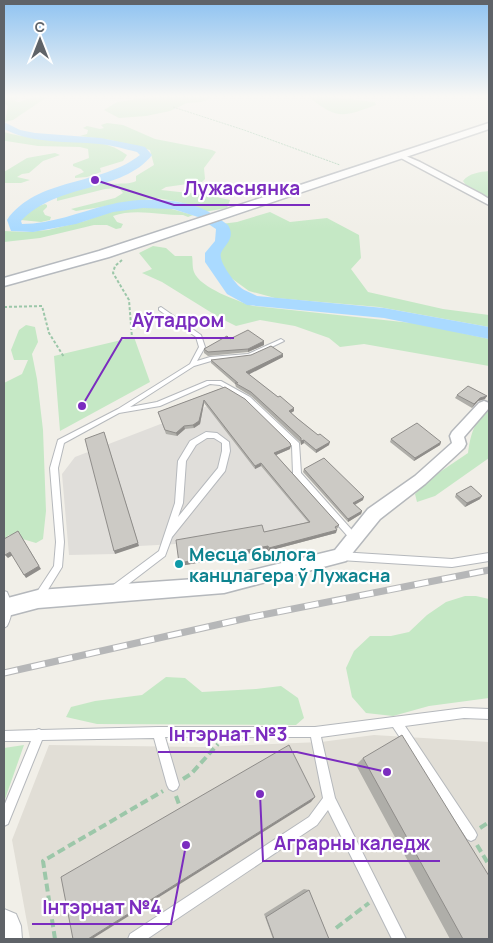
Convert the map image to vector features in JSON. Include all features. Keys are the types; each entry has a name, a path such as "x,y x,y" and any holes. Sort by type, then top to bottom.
{"main road":[{"path":"4,282 104,254 444,141"}],"street":[{"path":"400,156 413,160 443,178 478,195 489,203"},
{"path":"5,608 38,599 224,585 340,556 374,514 420,480 459,444 457,436 484,406"},
{"path":"4,926 5,939"}],"lane":[{"path":"161,309 199,336 202,347 192,365"},
{"path":"38,599 58,567 60,542 54,468 61,442 117,411 192,365 210,359 249,356 280,341"},
{"path":"117,411 158,404 209,382 221,383 234,389 248,399 296,445 297,474 354,538"},
{"path":"109,594 162,553 179,503 182,461 193,443 206,436 215,436 225,442 226,452 222,469 169,534"},
{"path":"340,556 452,563 489,557"},
{"path":"4,736 158,732 315,732 464,713 489,714"},
{"path":"395,721 471,835"},
{"path":"158,732 173,785"},
{"path":"315,732 329,799 399,939"},
{"path":"4,820 39,734"},
{"path":"135,939 313,821 329,799"}],"path":[{"path":"274,141 355,171"},
{"path":"127,257 115,266 113,274 129,300 132,338"},
{"path":"4,307 42,306 45,325 50,339 64,357"},
{"path":"55,939 43,861 191,774 228,732"},
{"path":"471,835 489,865"},
{"path":"336,928 378,896"}],"shaded area":[{"path":"228,398 310,525 267,546 219,559 180,566 176,544 139,546 115,554 69,555 62,474 75,457"},
{"path":"374,735 489,742 489,939 30,939 12,840 49,745 202,747 321,742"}],"green space":[{"path":"4,141 89,141 114,148 127,155 123,161 100,168 101,172 87,177 75,178 75,176 84,172 73,166 73,164 89,158 88,149 80,147 38,146"},
{"path":"115,141 165,141 216,152 204,168 205,179 202,182 166,187 161,190 207,195 230,200 227,208 204,212 180,202 157,198 76,211 71,209 115,198 123,193 119,188 105,189 57,201 57,197 77,187 136,181 136,176 154,165 150,150"},
{"path":"55,153 60,155 43,161 29,173 17,177 30,180 21,183 4,183 4,172 27,158"},
{"path":"489,171 489,199 466,185 463,181 465,178 478,172"},
{"path":"45,204 47,207 43,211 45,215 51,217 50,220 41,222 21,220 20,217 29,209"},
{"path":"138,207 168,208 193,215 188,217 183,215 130,212 113,216 117,222 123,224 121,228 116,229 107,225 94,225 40,238 4,242 4,231 27,232 48,230 85,221 110,211"},
{"path":"270,212 290,222 327,218 359,235 361,258 351,269 368,292 443,309 489,315 489,327 379,307 275,298 249,291 216,267 217,250 225,237 221,224 237,222"},
{"path":"153,246 166,248 175,256 192,256 194,272 204,283 220,293 253,306 421,324 489,339 489,366 364,344 340,347 329,338 295,326 260,320 236,326 162,282 142,273 152,269 139,253"},
{"path":"26,325 35,327 38,342 32,354 43,430 46,511 43,539 36,543 9,535 4,539 4,383 22,374 28,360 14,360 11,350 19,330"},
{"path":"134,337 150,382 60,431 54,356"},
{"path":"489,407 489,458 435,496 417,502 415,494 428,480 468,453 474,428"},
{"path":"465,596 489,599 489,698 429,706 393,716 366,713 352,697 346,668 354,651 370,636 391,636 409,632 427,615 446,602"},
{"path":"166,677 185,678 202,692 281,686 298,698 304,718 296,725 97,724 66,717 71,707 95,701 142,695"},
{"path":"24,745 4,802 4,748"}],"building":[{"path":"248,330 264,341 248,349 208,352 204,349 227,336 230,339"},
{"path":"271,346 283,354 246,372 278,397 280,396 294,408 289,411 318,435 320,434 330,442 316,450 304,440 301,441 301,438 251,392 235,383 238,383 211,360 251,355"},
{"path":"468,386 487,396 480,398 474,404 457,395"},
{"path":"225,387 245,399 290,443 291,446 274,453 339,525 335,527 337,530 269,548 268,546 179,563 176,540 262,525 264,532 310,522 261,463 255,466 204,400 199,421 193,425 184,426 176,433 165,430 158,412"},
{"path":"417,423 441,442 415,458 391,439"},
{"path":"104,432 138,543 114,551 85,439"},
{"path":"324,458 364,497 353,503 362,511 348,519 304,469"},
{"path":"471,486 482,496 467,503 456,494"},
{"path":"18,531 39,566 24,575 10,552 5,555 4,552 4,539"},
{"path":"402,735 489,876 489,939 463,939 363,758"},
{"path":"289,745 315,797 88,939 73,939 61,877"},
{"path":"309,890 329,939 274,939 266,917"}],"waterway":[{"path":"101,141 141,149 146,155 133,166 116,174 42,197 27,207 14,220 16,228 33,228 71,221 111,208 143,204 174,205 203,214 223,228 222,242 213,253 213,262 233,290 253,301 384,313 489,333"}],"railway":[{"path":"4,673 247,618 489,570"}],"place":[{"name":"Лужаснянка","path":"95,180"},
{"name":"Аўтадром","path":"82,406"},
{"name":"Месца былога канцлагера ў Лужасна","path":"179,564"},
{"name":"Інтэрнат №3","path":"387,772"},
{"name":"Аграрны каледж","path":"260,794"},
{"name":"Інтэрнат №4","path":"186,845"}]}
